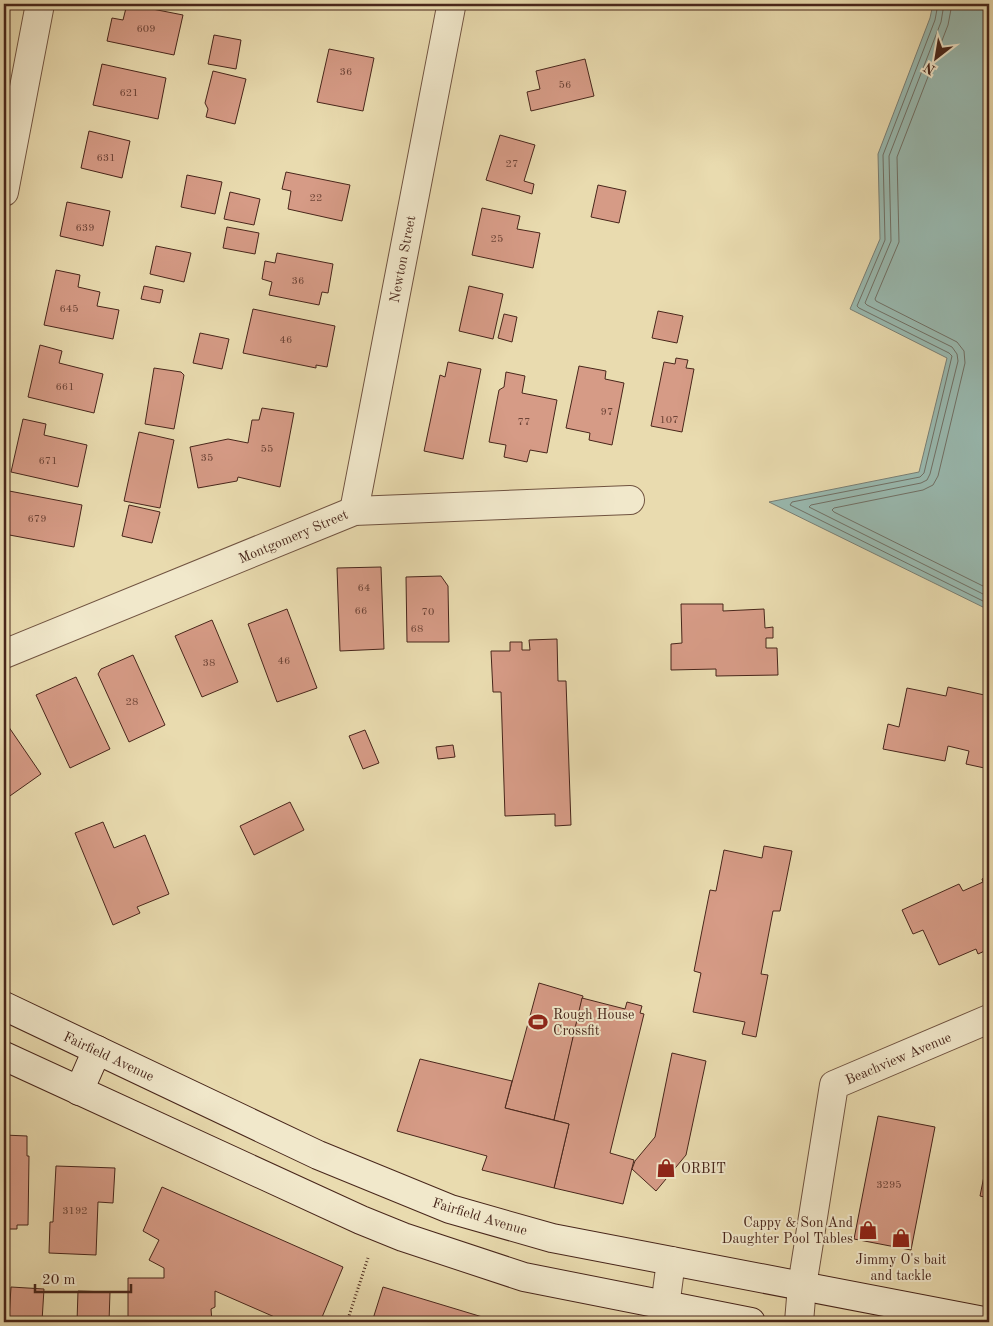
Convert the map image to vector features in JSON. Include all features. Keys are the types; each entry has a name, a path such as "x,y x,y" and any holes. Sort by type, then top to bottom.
{"main road":[{"path":"4,192 40,4"},
{"name":"Newton Street","path":"354,511 451,5"},
{"name":"Montgomery Street","path":"4,654 354,511 630,500"},
{"name":"Fairfield Avenue","path":"4,1006 318,1155 450,1209 552,1238 989,1322"},
{"name":"Beachview Avenue","path":"799,1322 802,1286 834,1085 989,1019"},
{"path":"79,1091 98,1050"},
{"path":"4,1056 361,1220 403,1237 524,1277 664,1314 751,1322"},
{"path":"361,1220 379,1180"},
{"path":"664,1314 671,1261"}],"path":[{"path":"348,1322 368,1258"}],"water":[{"path":"933,4 989,4 989,610 769,502 919,472 947,358 850,309 880,239 878,154 930,18"}],"building":[{"path":"127,4 183,15 174,55 107,41 112,18 123,20"},
{"path":"214,35 241,40 236,69 208,64"},
{"path":"329,49 374,58 363,111 317,102"},
{"path":"585,59 594,96 531,111 527,92 540,89 536,71"},
{"path":"102,64 166,78 158,119 93,105"},
{"path":"213,71 246,79 235,124 206,117 208,109 205,103"},
{"path":"89,131 130,141 122,178 81,168"},
{"path":"500,135 535,145 524,181 534,184 532,194 486,180"},
{"path":"286,172 350,185 342,221 288,209 291,191 282,189"},
{"path":"187,175 222,182 215,214 181,207"},
{"path":"598,185 626,191 619,223 591,217"},
{"path":"230,192 260,199 254,225 224,219"},
{"path":"67,202 110,211 103,246 60,236"},
{"path":"482,208 520,216 517,229 540,233 533,268 472,255"},
{"path":"227,227 259,233 255,254 223,248"},
{"path":"156,246 191,253 184,282 150,274"},
{"path":"277,253 333,264 328,293 322,292 319,305 269,295 272,282 262,279 265,261 275,263"},
{"path":"56,270 80,275 78,287 100,292 97,306 119,310 113,339 44,325"},
{"path":"144,286 163,290 160,303 141,299"},
{"path":"469,286 503,294 493,339 459,331"},
{"path":"253,309 335,326 327,367 316,365 316,368 243,353"},
{"path":"658,311 683,316 677,343 652,338"},
{"path":"504,314 517,317 512,342 498,338"},
{"path":"200,333 229,339 222,369 193,363"},
{"path":"40,345 62,351 59,363 103,374 94,413 28,397"},
{"path":"676,358 688,360 686,368 694,369 682,432 651,426 664,362 675,364"},
{"path":"448,362 481,369 463,459 424,451 440,375 445,377"},
{"path":"579,366 606,371 605,379 624,383 612,445 589,440 590,433 566,428"},
{"path":"154,368 181,372 184,375 174,429 145,424"},
{"path":"506,372 525,376 522,393 557,400 547,453 530,450 527,462 504,457 506,445 489,442 499,390 504,387"},
{"path":"262,408 294,413 280,487 238,477 237,481 198,488 190,447 228,439 248,443 252,420 259,420"},
{"path":"23,419 46,424 44,435 87,445 78,487 11,472"},
{"path":"139,432 174,440 160,508 124,501"},
{"path":"4,490 82,505 74,547 4,534"},
{"path":"129,505 160,512 152,543 122,536"},
{"path":"381,567 384,649 340,651 337,568"},
{"path":"441,576 448,586 449,642 407,642 406,577"},
{"path":"681,604 723,604 723,611 764,609 765,628 773,627 773,638 766,638 766,648 777,648 778,675 716,676 716,669 671,670 671,644 682,643"},
{"path":"287,609 317,688 277,702 248,624"},
{"path":"212,620 238,682 202,697 175,636"},
{"path":"557,639 558,681 566,681 571,825 555,826 555,814 505,816 501,692 493,692 491,651 510,651 510,642 522,642 522,650 530,650 529,640"},
{"path":"133,655 165,725 129,742 98,674 101,669"},
{"path":"76,677 110,749 70,768 36,695"},
{"path":"948,687 989,696 989,769 966,764 969,751 948,746 945,761 883,749 888,724 899,727 907,688 946,696"},
{"path":"4,720 41,774 7,798 4,794"},
{"path":"365,730 379,763 363,769 349,736"},
{"path":"453,745 455,757 438,759 436,747"},
{"path":"290,802 304,830 254,855 240,826"},
{"path":"103,822 114,848 145,835 169,894 137,907 140,913 113,925 75,833"},
{"path":"764,846 792,851 780,911 773,911 761,974 768,975 756,1037 742,1034 745,1022 693,1012 701,973 694,971 710,890 716,891 724,850 762,858"},
{"path":"989,875 989,949 978,954 976,949 939,965 923,930 913,934 902,910 959,884 963,891 983,882 982,879"},
{"path":"539,983 583,996 554,1120 505,1108"},
{"path":"582,998 625,1009 627,1002 642,1006 640,1013 644,1014 610,1153 634,1160 623,1204 554,1188 569,1124 554,1120"},
{"path":"672,1053 706,1061 686,1155 656,1191 632,1169 635,1161 655,1137"},
{"path":"420,1059 512,1081 505,1108 569,1124 554,1188 482,1170 487,1156 397,1131"},
{"path":"878,1116 935,1127 911,1250 854,1239"},
{"path":"4,1135 27,1136 27,1156 29,1156 28,1225 17,1225 17,1229 4,1229"},
{"path":"989,1151 989,1166 986,1166"},
{"path":"56,1166 115,1168 113,1203 98,1202 96,1255 49,1253 50,1222 53,1222"},
{"path":"985,1171 989,1172 989,1198 980,1196"},
{"path":"162,1187 343,1267 320,1322 286,1322 215,1291 215,1307 211,1309 212,1322 128,1322 128,1278 164,1278 164,1268 149,1260 159,1240 143,1231"},
{"path":"11,1287 44,1289 42,1321 9,1318"},
{"path":"383,1287 499,1322 372,1322"},
{"path":"78,1291 110,1292 109,1322 77,1322"}],"place":[{"name":"Rough House Crossfit","path":"538,1022"},
{"name":"ORBIT","path":"666,1168"},
{"name":"Cappy & Son And Daughter Pool Tables","path":"868,1230"},
{"name":"Jimmy O's bait and tackle","path":"901,1238"}]}
